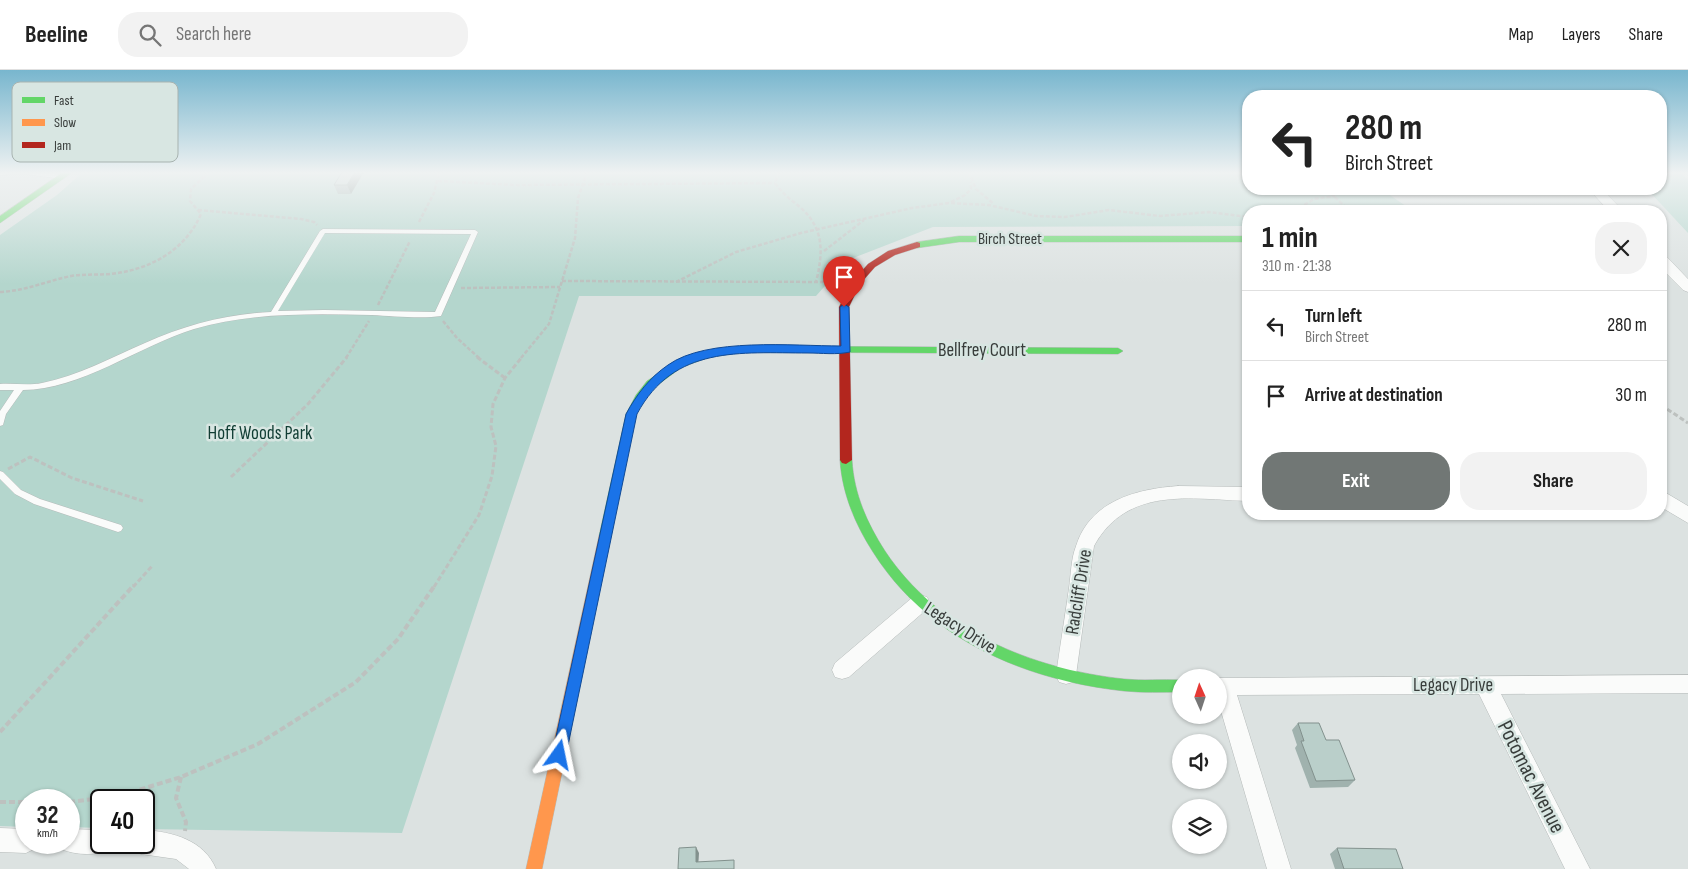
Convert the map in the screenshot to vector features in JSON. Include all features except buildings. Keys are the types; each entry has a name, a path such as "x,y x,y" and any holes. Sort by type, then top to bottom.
{"street":[{"name":"Birch Street","path":"846,349 844,307 854,282 862,272 889,253 922,242 941,240 1242,240"},
{"path":"1667,265 1688,287"},
{"name":"Bellfrey Court","path":"534,869 631,414 642,394 672,366 706,353 744,349 1118,351"},
{"name":"Legacy Drive","path":"846,349 846,470 850,494 860,522 871,543 903,586 920,603 948,625 997,652 1028,664 1066,675 1117,684 1172,686"},
{"name":"Radcliff Drive","path":"1066,675 1085,546 1091,529 1101,517 1114,507 1144,496 1242,494"},
{"path":"1667,501 1688,516"},
{"path":"842,670 920,603"},
{"name":"Legacy Drive","path":"1228,686 1688,684"},
{"name":"Potomac Avenue","path":"1485,685 1578,869"},
{"path":"1228,708 1279,869"},
{"path":"0,840 15,841"},
{"path":"155,843 182,848 198,860 204,869"}],"lane":[{"path":"0,387 40,386 74,376 210,322 273,314 438,314 475,232 323,231 273,314"},
{"path":"0,423 2,414 21,386"},
{"path":"0,474 18,492 37,502 118,528"}],"path":[{"path":"231,477 308,404 350,353 373,314 426,209"},
{"path":"80,801 119,796 181,776 258,744 312,712 356,682 398,639 456,556 479,515 492,476 496,446 491,427 493,404 505,378 549,324 575,238 577,209"},
{"path":"801,209 814,221 823,240 823,252 816,282"},
{"path":"676,282 736,252 817,229 916,209"},
{"path":"1010,209 1036,216 1065,217 1109,210 1160,216 1209,212 1242,216"},
{"path":"198,210 301,219 314,222 323,231"},
{"path":"0,292 16,292 83,275 129,270 158,260 184,244 189,238 197,226 201,214 198,210"},
{"path":"823,252 847,231 870,218"},
{"path":"562,281 854,282"},
{"path":"450,288 560,287"},
{"path":"438,314 453,335 469,351 505,378"},
{"path":"1667,409 1688,423"},
{"path":"0,474 30,457 57,474 85,485 144,501"},
{"path":"0,732 153,565"},
{"path":"181,776 176,798 186,822 182,848"},
{"path":"0,802 15,802"}],"green space":[{"name":"Hoff Woods Park","path":"37,209 1242,209 1242,226 933,227 848,260 816,296 579,296 402,833 155,829 155,789 90,789 90,828 80,827 80,789 15,789 15,827 0,826 0,235"},
{"path":"1667,209 1688,209 1688,233 1667,210"}],"traffic: fast":[{"path":"0,220 15,209"},
{"path":"917,245 959,239 1242,239"},
{"path":"605,536 631,414 651,384 678,365 709,354 744,349 1118,351"},
{"path":"846,460 848,480 854,501 871,539 892,571 917,599 946,623 978,642 1013,658 1049,671 1087,680 1124,685 1172,686"}],"traffic: slow":[{"path":"534,869 605,536"}],"traffic: jam":[{"path":"846,460 844,307 863,273 892,253 917,245"}],"route":[{"path":"559,755 631,414 642,394 672,366 687,359 718,350 846,349 844,307"}]}
